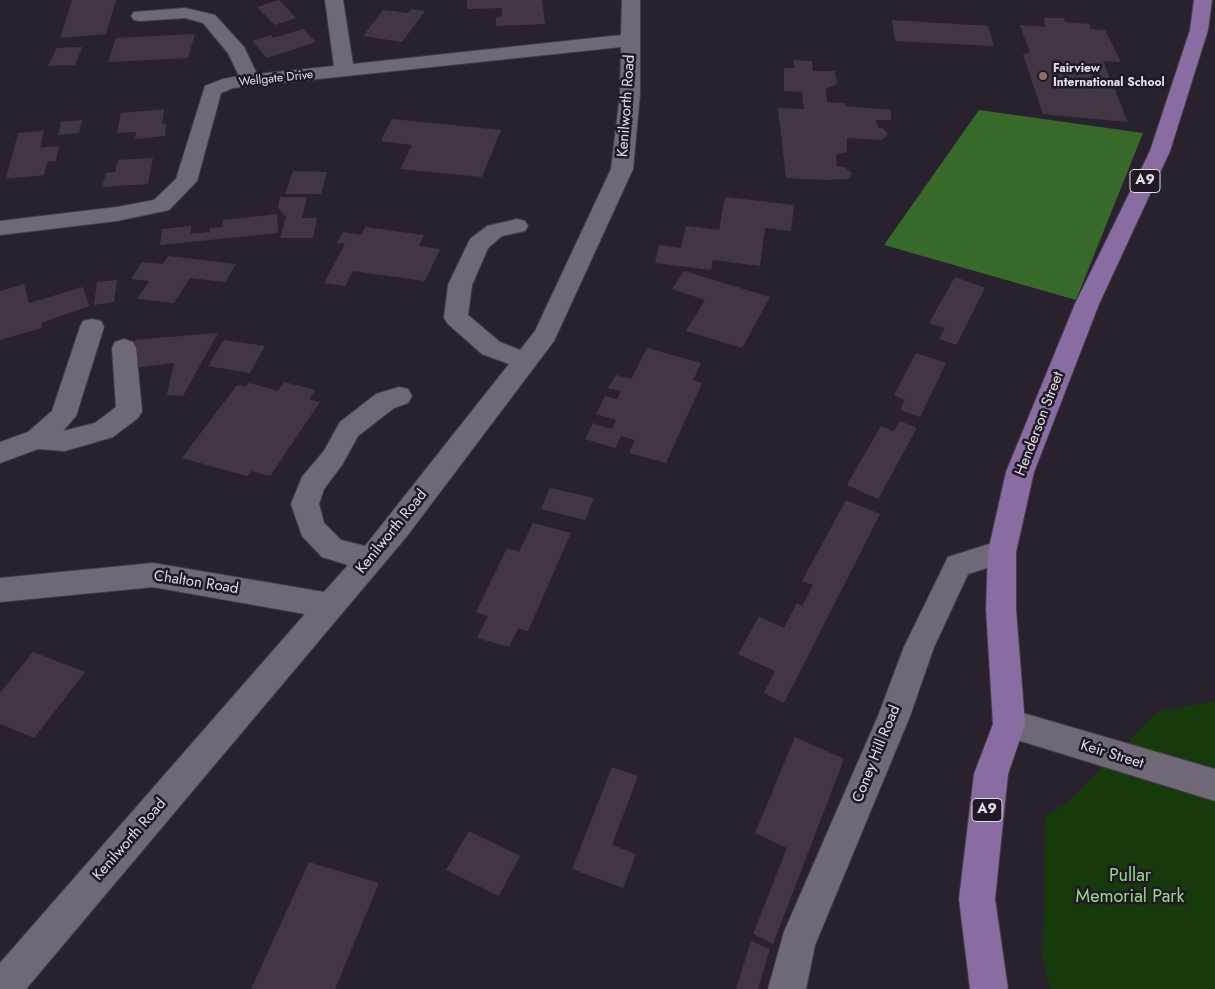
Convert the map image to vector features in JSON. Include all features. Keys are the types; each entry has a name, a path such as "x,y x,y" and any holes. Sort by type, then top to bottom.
{"main road":[{"name":"Henderson Street","path":"989,989 977,898 992,774 1009,724 1001,608 1002,552 1024,463 1087,304 1160,151 1199,30 1203,0"}],"street":[{"path":"334,0 344,71"},
{"name":"Kenilworth Road","path":"2,989 371,559 544,335 622,169 630,94 631,0"},
{"path":"140,16 185,13 209,19 237,51 251,81"},
{"name":"Wellgate Drive","path":"0,228 117,214 161,205 186,181 212,90 230,83 631,40"},
{"path":"517,226 495,231 478,244 460,285 456,318 491,348 525,361"},
{"path":"0,453 37,439 63,416 92,327"},
{"path":"37,439 65,441 104,430 129,411 124,348"},
{"path":"371,559 332,550 312,528 305,504 312,485 333,458 349,430 385,401 398,396"},
{"name":"Coney Hill Road","path":"787,989 797,945 894,716 919,647 958,565 1002,552"},
{"name":"Chalton Road","path":"0,590 154,575 331,606"},
{"name":"Keir Street","path":"1009,724 1215,785"}],"green space":[{"path":"979,110 1143,133 1076,300 884,245"},
{"name":"Pullar Memorial Park","path":"1215,701 1215,989 1050,989 1043,958 1045,816 1067,803 1157,712"}],"building":[{"path":"72,0 116,0 106,34 60,38"},
{"path":"279,0 296,18 275,25 257,7"},
{"path":"467,0 542,0 545,24 496,26 496,17 502,16 502,8 467,9"},
{"path":"411,9 425,11 402,42 363,36 383,10 408,13"},
{"path":"1044,18 1064,18 1065,22 1089,24 1091,29 1105,30 1121,62 1103,61 1128,122 1043,114 1023,54 1030,53 1020,25 1045,27"},
{"path":"892,20 988,26 994,46 895,41"},
{"path":"303,29 316,42 267,58 252,41 271,35 273,38"},
{"path":"195,34 188,58 108,62 116,38"},
{"path":"82,47 75,65 48,66 57,48"},
{"path":"793,60 812,61 813,71 835,71 837,84 826,89 827,102 846,103 845,106 891,110 891,120 876,120 878,128 883,128 888,134 882,140 847,138 847,152 836,155 837,166 845,167 852,174 848,179 786,178 778,108 804,109 802,92 784,91 784,68 795,68"},
{"path":"164,109 162,124 166,123 165,136 135,139 136,132 117,133 121,113"},
{"path":"392,119 501,130 482,177 400,169 412,145 381,141"},
{"path":"82,120 79,133 58,135 61,122"},
{"path":"44,131 40,148 59,146 56,161 47,162 44,175 6,179 18,133"},
{"path":"153,158 148,184 102,187 106,173 115,172 118,160"},
{"path":"293,171 327,172 321,194 285,194"},
{"path":"280,197 307,197 302,218 317,218 313,238 280,238 286,217 278,208"},
{"path":"725,197 794,205 791,231 765,228 760,266 713,260 711,270 655,263 659,245 681,248 686,226 719,230"},
{"path":"277,214 278,233 160,245 162,229 191,226 191,234 210,232 210,228 222,227 223,220"},
{"path":"365,227 424,235 419,246 440,249 425,281 353,271 345,286 324,283 345,244 337,243 343,232 361,235"},
{"path":"168,256 236,264 225,282 190,278 174,303 137,299 149,281 131,279 142,262 163,264"},
{"path":"684,271 770,297 742,348 686,331 705,300 672,289"},
{"path":"955,277 985,288 956,345 939,339 945,328 929,323"},
{"path":"117,280 114,302 94,305 97,282"},
{"path":"24,284 29,303 83,287 89,306 41,323 42,328 0,340 0,291"},
{"path":"218,333 183,396 167,395 174,363 134,368 135,340"},
{"path":"224,340 265,346 250,373 208,366"},
{"path":"647,348 701,363 693,380 702,383 666,463 629,453 635,440 621,436 615,448 585,439 593,423 612,429 616,420 596,414 605,396 617,399 621,391 608,388 616,375 631,379"},
{"path":"916,353 946,363 920,417 900,410 905,400 894,395"},
{"path":"284,382 315,390 309,399 320,402 270,476 251,471 247,476 182,458 237,385 246,387 249,383 278,391"},
{"path":"900,421 917,428 878,499 847,485 881,426 894,431"},
{"path":"550,488 594,498 585,520 541,509"},
{"path":"846,500 880,514 784,703 764,693 775,671 738,654 759,617 784,628 797,603 802,606 813,585 802,581"},
{"path":"533,523 571,533 528,631 518,628 509,647 477,638 488,616 476,612 507,548 519,552"},
{"path":"33,652 85,672 34,738 0,724 0,693"},
{"path":"795,737 844,759 773,944 753,934 787,848 755,833"},
{"path":"612,767 638,776 612,845 636,854 623,888 572,869"},
{"path":"469,831 520,856 499,896 446,870"},
{"path":"309,862 379,883 335,989 251,989"},
{"path":"751,941 770,949 758,989 736,989"}],"place":[{"name":"Fairview International School","path":"1043,76"}]}
